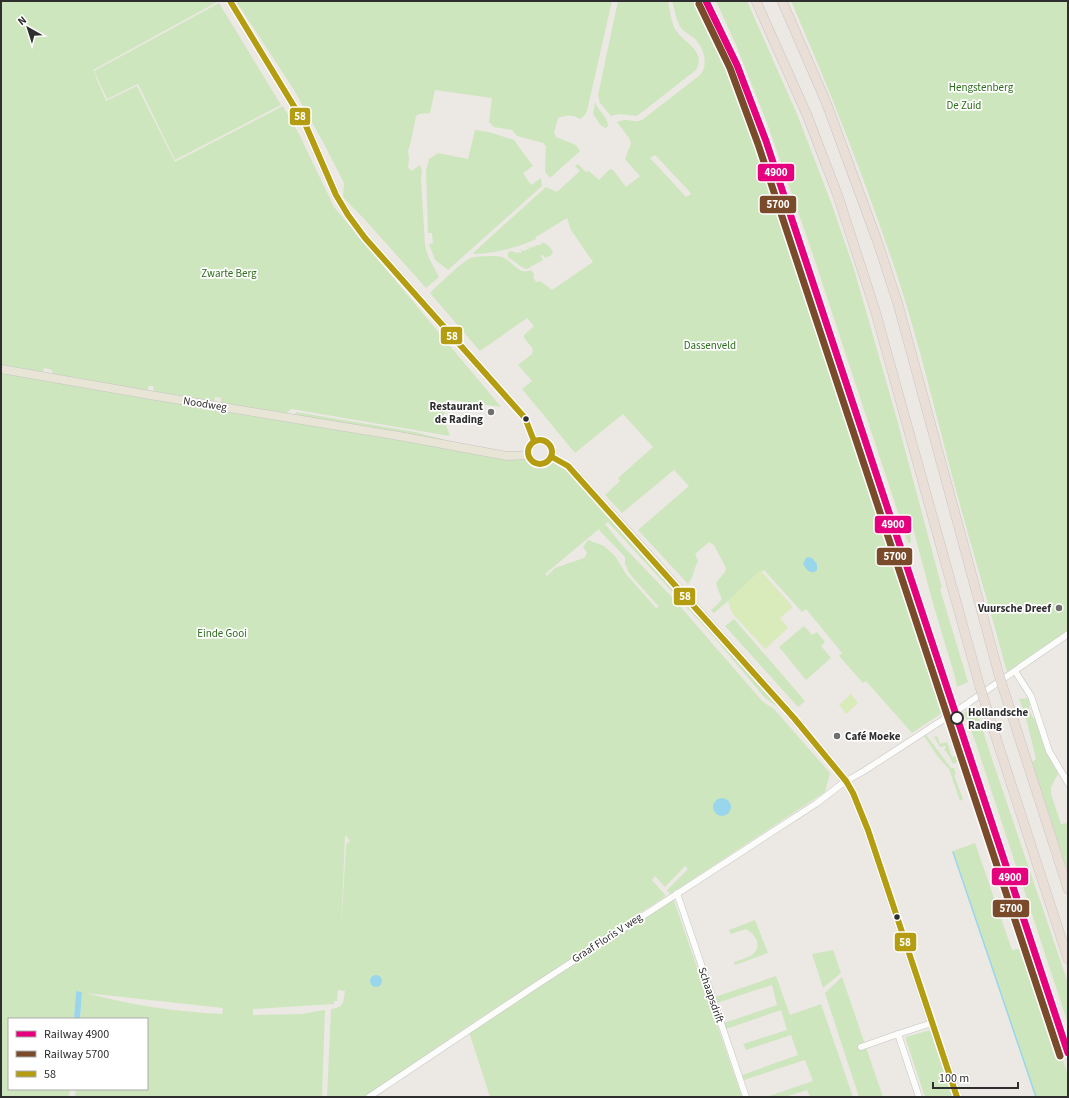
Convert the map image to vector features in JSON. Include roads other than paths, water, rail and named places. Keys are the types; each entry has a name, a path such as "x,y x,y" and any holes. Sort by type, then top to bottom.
{"highway":[{"path":"756,1 807,115 840,203 875,310 989,716 1068,959"},
{"path":"782,1 826,102 878,243 898,304 994,659 1068,889"}],"main road":[{"path":"230,1 306,126 336,195 348,215 365,238 526,418 534,441"},
{"name":"Noodweg","path":"1,369 399,436 507,456 528,455"},
{"path":"539,440 548,443 552,452 552,457 546,463 539,464 532,462 528,455 528,447 534,441 539,440"},
{"path":"552,457 568,466 640,545 794,718 846,781 854,795 868,830 957,1097"}],"street":[{"path":"846,781 864,771 1068,634"},
{"path":"1015,671 1031,696 1049,751 1068,783"},
{"name":"Graaf Floris V weg","path":"369,1097 480,1022 817,803 846,781"},
{"name":"Schaapsdrift","path":"677,893 746,1097"},
{"path":"861,1047 932,1023"},
{"path":"898,1034 919,1097"}],"water":[{"path":"808,557 812,558 817,564 817,570 815,572 809,571 803,564"},
{"path":"718,798 726,798 731,803 729,814 726,816 718,816 713,811 713,803"},
{"path":"374,975 378,975 382,981 378,987 374,987 370,983 370,979"},
{"path":"76,991 82,992 80,1018 74,1018"}],"waterway":[{"path":"953,852 1036,1097"}],"rail line":[{"name":"4900","path":"706,1 737,65 766,141 1068,1053"},
{"name":"5700","path":"699,4 730,68 758,144 1060,1056"}],"place":[{"name":"Restaurant de Rading","path":"491,412"},
{"name":"Vuursche Dreef","path":"1059,608"},
{"name":"Hollandsche Rading","path":"957,718"},
{"name":"Café Moeke","path":"837,736"}],"park label":[{"name":"Hengstenberg","path":"981,87"},
{"name":"De Zuid","path":"964,105"},
{"name":"Zwarte Berg","path":"229,273"},
{"name":"Dassenveld","path":"710,345"},
{"name":"Einde Gooi","path":"222,633"}]}
